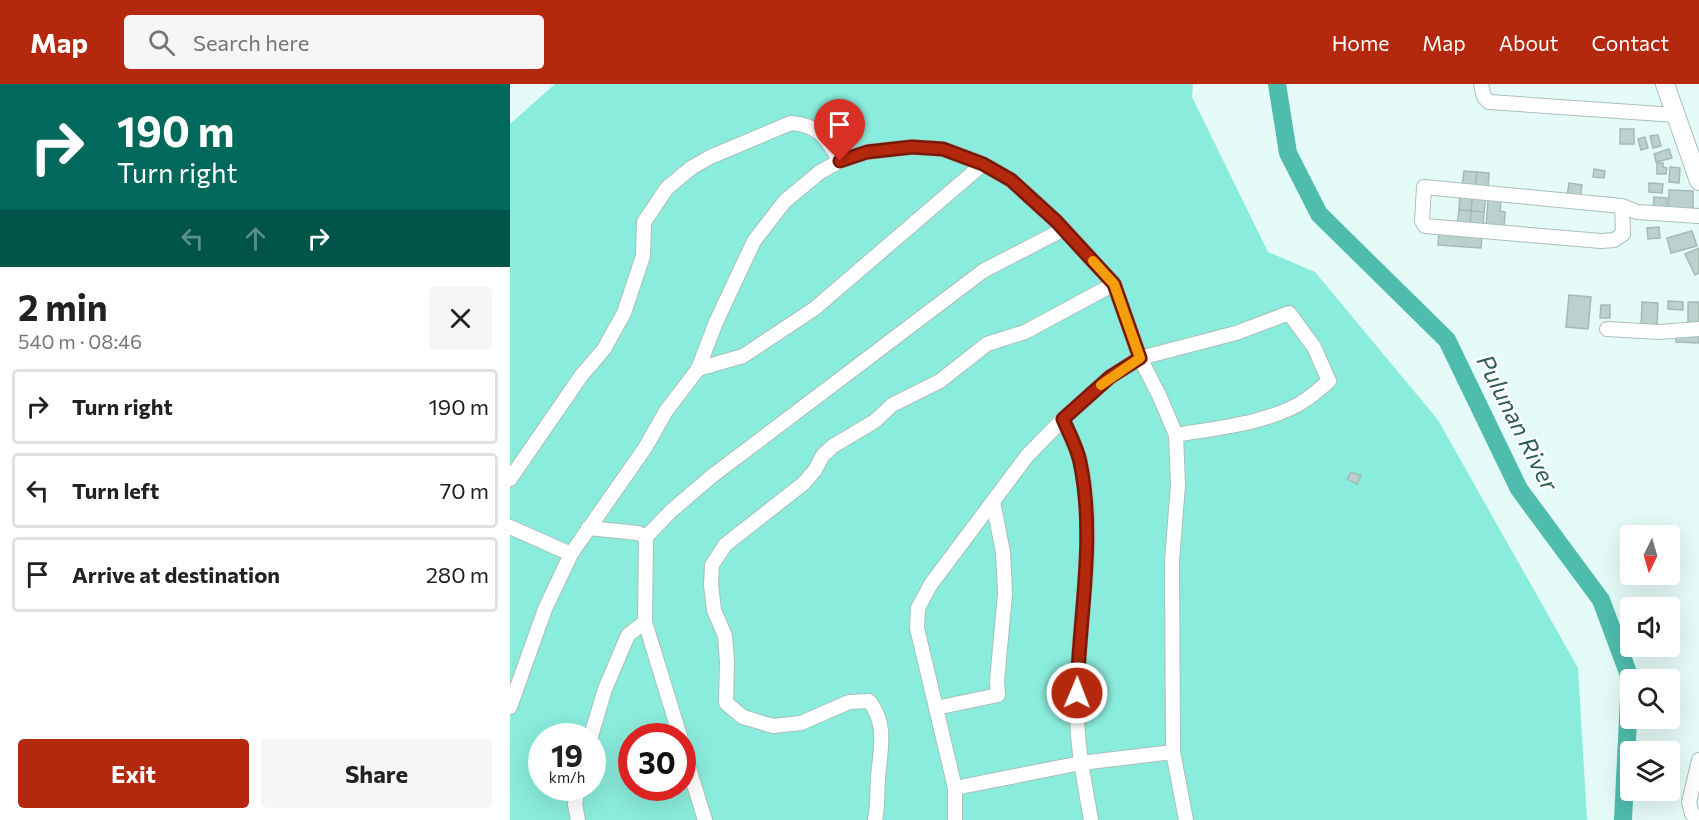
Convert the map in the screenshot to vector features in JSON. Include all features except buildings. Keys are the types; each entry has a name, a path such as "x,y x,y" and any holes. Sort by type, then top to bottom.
{"main road":[{"path":"1665,84 1699,181"}],"street":[{"path":"1480,84 1484,98 1489,102 1675,115"},
{"path":"510,479 581,376 604,349 624,313 643,256 644,222 668,188 692,168 710,157 791,123 805,124 820,133 840,161"},
{"path":"510,706 545,609 571,554 645,448 666,411 698,369 716,322 754,241 786,201 820,172 840,161 867,152 912,147 943,149 983,164 1011,180 1064,229 1114,284 1140,358 1176,435 1178,484 1172,560 1173,753 1186,820"},
{"path":"698,369 743,356 814,309 983,164"},
{"path":"1622,206 1623,234 1614,240 1425,226 1422,221 1424,187 1622,206 1637,212 1699,216"},
{"path":"676,723 645,622 646,537 671,511 712,476 983,271 1064,229"},
{"path":"875,820 882,752 881,725 876,709 869,701 849,702 801,723 773,726 742,717 726,703 727,662 724,636 714,610 711,585 712,565 725,545 804,483 815,470 823,455 833,446 875,421 892,405 940,381 987,344 1025,332 1114,284"},
{"path":"955,820 955,788 917,628 918,608 932,584 1027,456 1063,419 1110,377 1140,358 1236,333 1288,313 1314,347 1329,381 1303,402 1276,414 1176,435"},
{"path":"1607,329 1659,332 1699,329"},
{"path":"1063,419 1079,460 1085,499 1087,540 1078,655 1077,712 1081,763 1091,820"},
{"path":"936,708 998,695 997,681 1005,594 1003,552 993,502"},
{"path":"510,527 571,554"},
{"path":"588,528 638,533 646,537"},
{"path":"595,723 605,689 628,635 645,622"},
{"path":"955,788 1081,763 1173,753"},
{"path":"1699,760 1689,802 1692,814 1699,818"},
{"path":"696,791 705,820"},
{"path":"576,801 578,820"}],"green space":[{"path":"555,84 1193,84 1192,97 1268,252 1315,272 1438,420 1578,668 1587,820 510,820 510,124"}],"waterway":[{"name":"Pulunan River","path":"1277,84 1288,153 1319,214 1447,340 1519,489 1601,600 1630,678 1623,820"}],"slow traffic":[{"path":"1093,261 1114,284 1140,358 1101,385"}],"route":[{"path":"840,161 867,152 912,147 943,149 983,164 1011,180 1056,221 1114,284 1140,358 1110,377 1063,419 1079,460 1085,499 1087,540 1077,693"}]}
